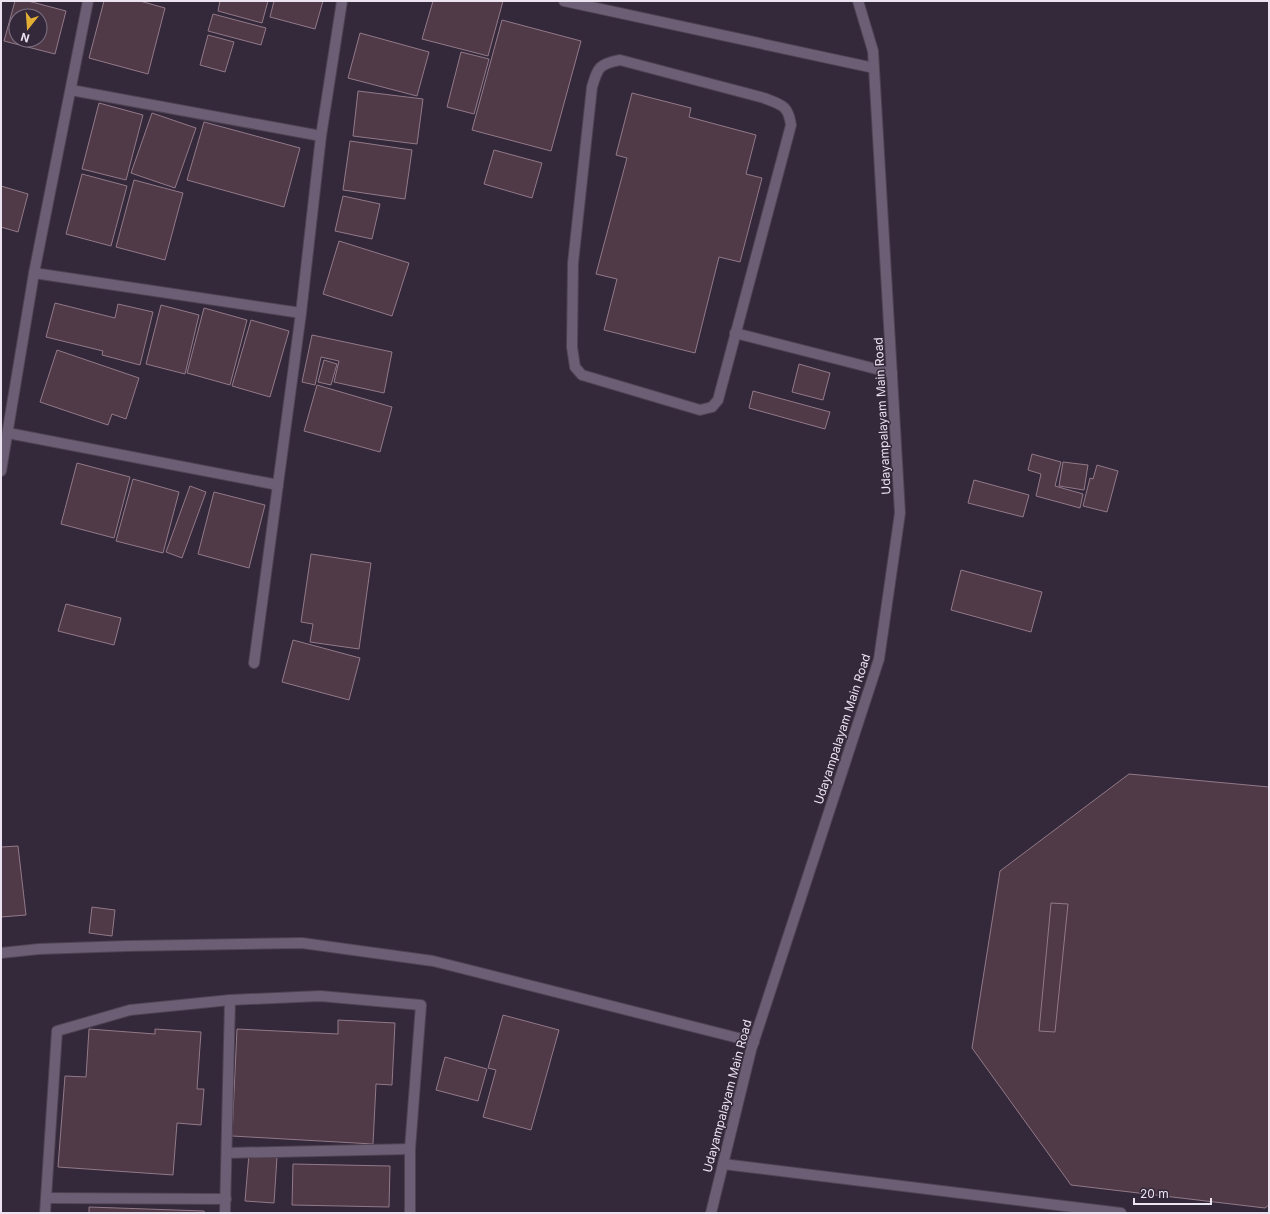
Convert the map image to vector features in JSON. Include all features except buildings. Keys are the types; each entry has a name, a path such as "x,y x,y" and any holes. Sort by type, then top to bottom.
{"street":[{"path":"1,471 34,273 88,1"},
{"path":"254,663 301,313 321,136 342,1"},
{"path":"564,1 874,68"},
{"name":"Udayampalayam Main Road","path":"711,1213 754,1042 880,659 900,513 873,51 858,1"},
{"path":"620,60 764,98 783,105 790,116 791,125 735,333 718,400 712,407 700,410 582,375 575,367 572,346 573,263 592,87 596,73 605,63 620,60"},
{"path":"71,90 321,136"},
{"path":"34,273 301,313"},
{"path":"735,333 892,373"},
{"path":"8,433 278,485"},
{"path":"1,953 39,949 127,946 302,944 433,962 754,1042"},
{"path":"45,1213 57,1031 130,1010 230,1000 320,996 421,1005 410,1149 410,1213"},
{"path":"225,1213 230,1000"},
{"path":"227,1153 410,1149"},
{"path":"723,1164 1121,1213"},
{"path":"46,1198 226,1199"}]}
